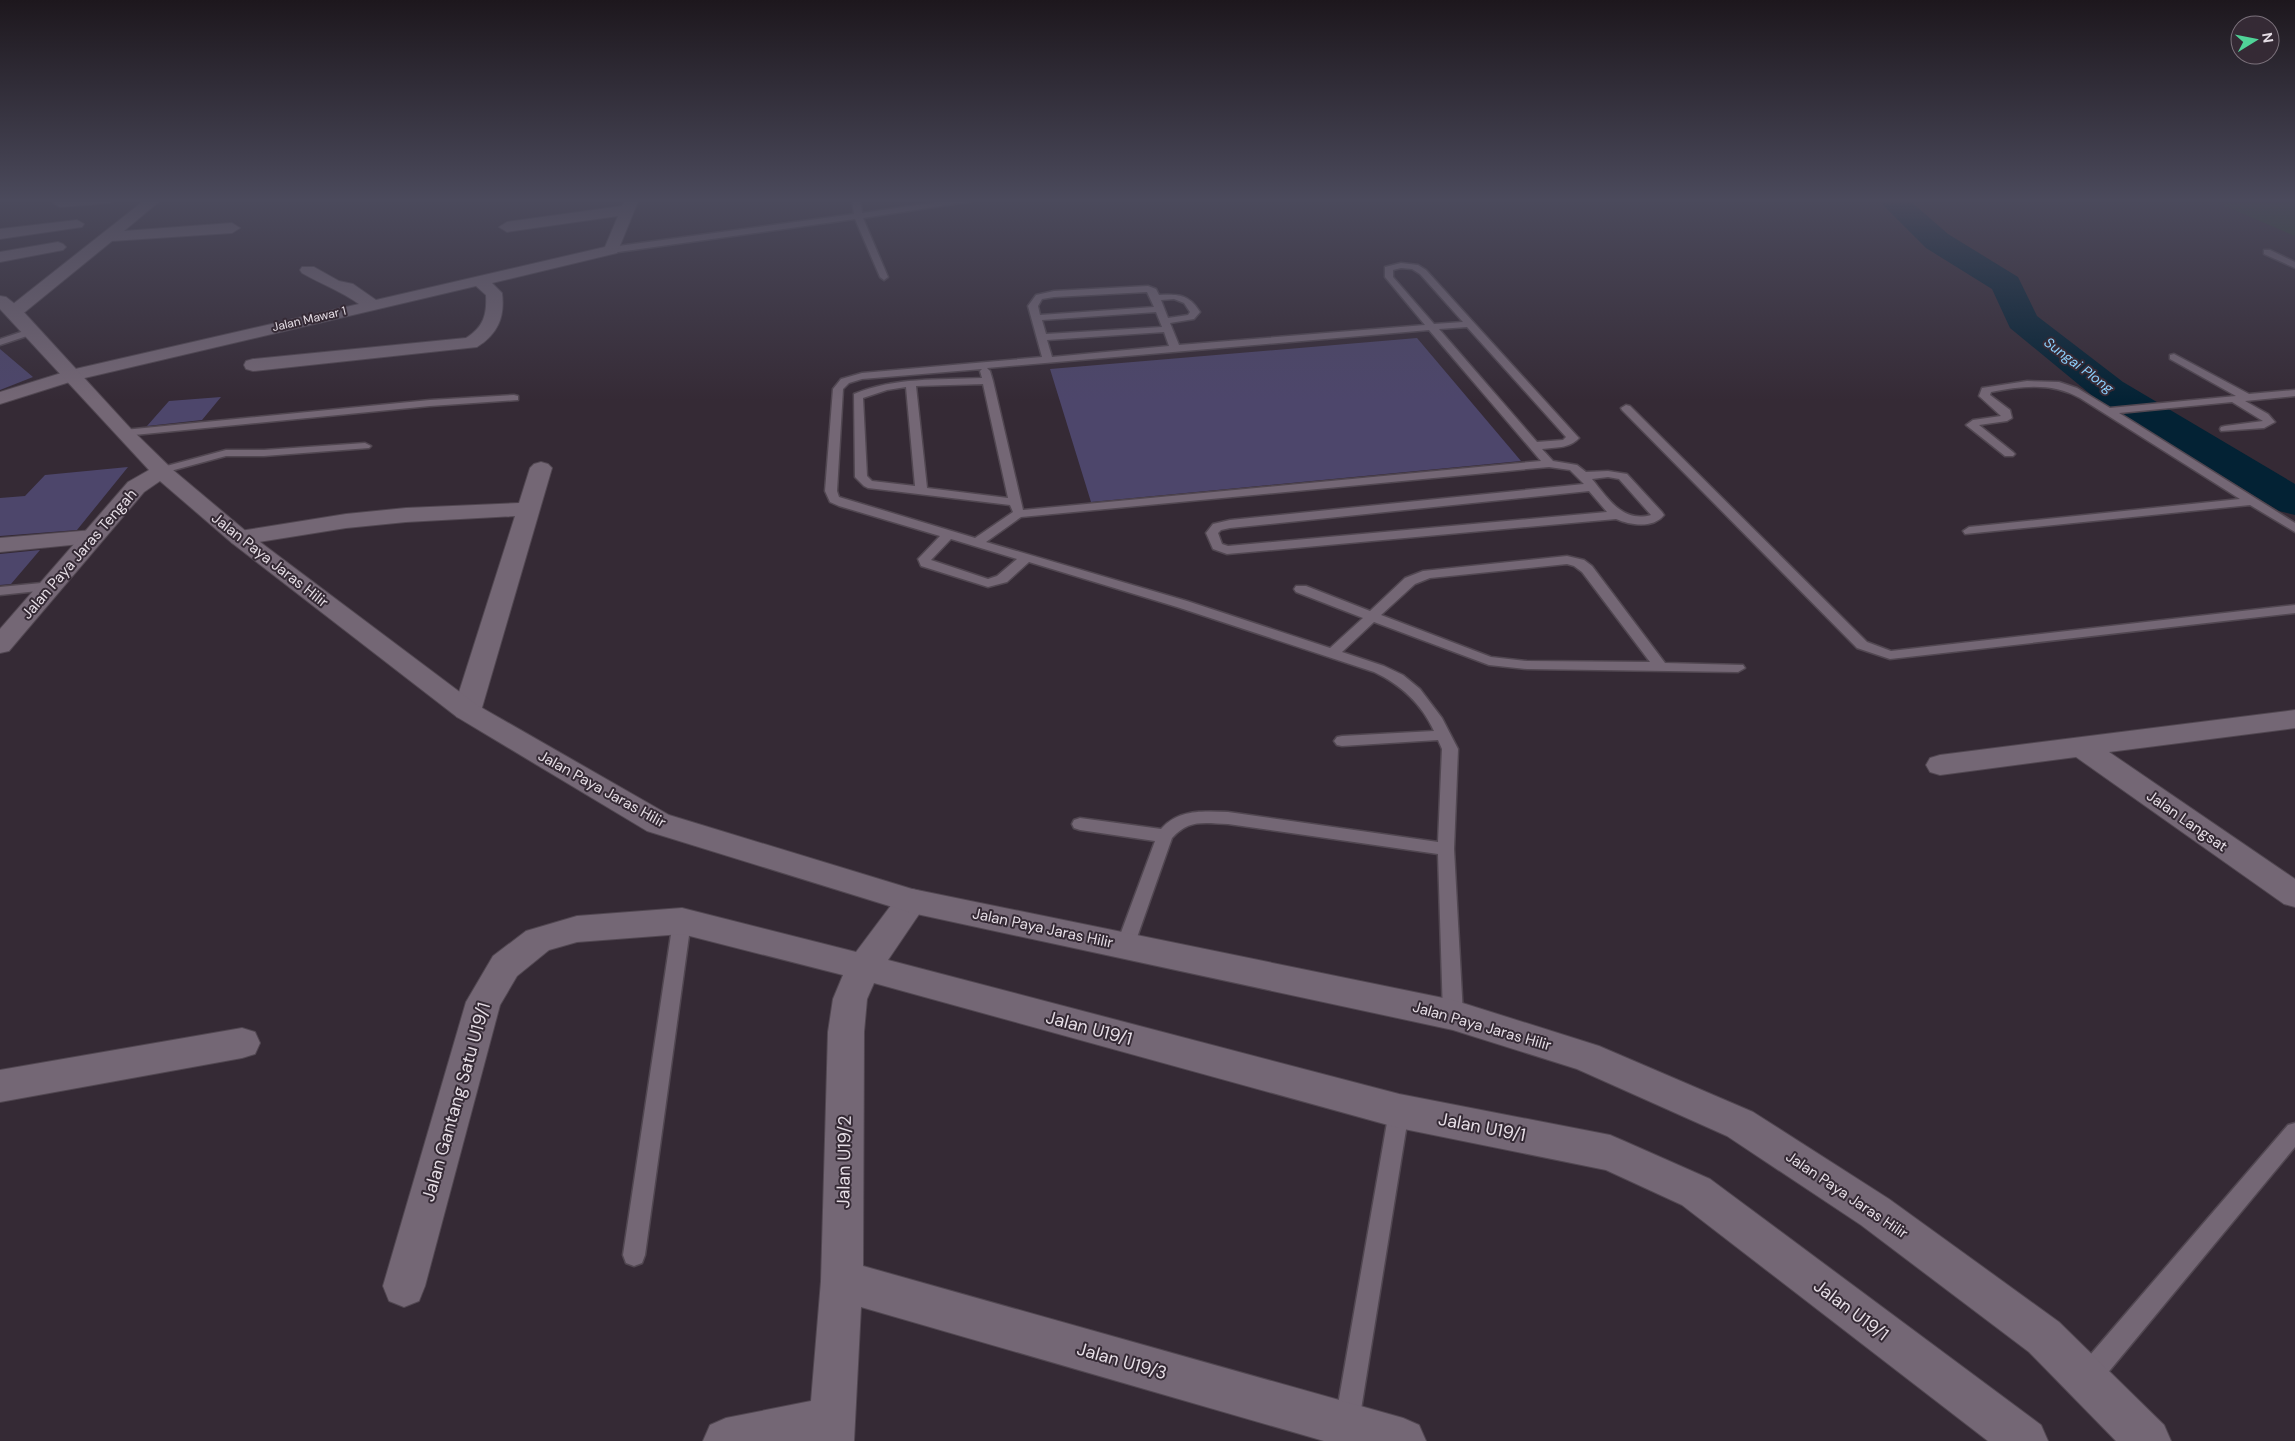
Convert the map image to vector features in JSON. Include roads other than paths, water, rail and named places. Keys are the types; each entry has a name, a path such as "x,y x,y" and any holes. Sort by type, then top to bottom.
{"street":[{"path":"5,307 65,266"},
{"name":"Jalan Mawar 1","path":"0,398 71,376 539,266"},
{"path":"308,270 334,285 347,288 372,305"},
{"path":"252,365 471,343 478,339 492,323 496,308 494,292 478,280"},
{"name":"Jalan Paya Jaras Hilir","path":"5,307 124,432 163,470 172,482 240,538 467,711 658,823 912,901 1453,1014 1586,1056 1740,1124 1875,1212 2044,1337 2148,1441"},
{"path":"467,711 541,468"},
{"name":"Jalan Paya Jaras Tengah","path":"0,645 136,487 163,470"},
{"path":"240,538 346,521 406,515 529,509"},
{"path":"0,545 93,537"},
{"path":"1940,765 2295,718"},
{"name":"Jalan Langsat","path":"2080,746 2295,895"},
{"name":"Jalan U19/2","path":"831,1431 842,1281 846,1032 850,999 864,967 912,901"},
{"name":"Jalan Gantang Satu U19/1","path":"404,1286 482,1002 505,966 538,940 577,929 682,921 864,967"},
{"name":"Jalan U19/1","path":"864,967 1399,1111 1610,1153 1696,1192 2025,1441"},
{"path":"0,1086 242,1043"},
{"name":"Jalan U19/3","path":"842,1281 1403,1441"},
{"path":"726,1441 831,1431"}],"lane":[{"path":"879,266 884,277"},
{"path":"1397,266 1388,269 1389,277 1549,464"},
{"path":"1408,266 1418,268 1573,438 1566,443 1534,446"},
{"path":"1048,360 1033,306 1035,301 1046,295 1141,288 1153,291 1176,348"},
{"path":"1036,318 1158,304 1184,298 1190,301 1195,312 1191,317 1167,325 1042,338"},
{"path":"1453,1014 1446,849 1450,749 1445,735 1416,692 1398,678 1379,669 1182,604 948,535 834,498 831,491 838,389 843,382 855,377 1468,324"},
{"path":"0,342 30,332"},
{"path":"2174,357 2248,398"},
{"path":"983,365 1018,514"},
{"path":"988,381 911,385 870,390 858,396 861,477 868,484 1015,502"},
{"path":"2009,454 1971,425 1977,422 2007,418 2006,412 1984,396 1986,390 2043,384 2059,385 2108,411 2295,528"},
{"path":"911,385 921,491"},
{"path":"2108,411 2295,393"},
{"path":"124,432 430,403 514,398"},
{"path":"2225,429 2264,425 2270,422 2264,416 2234,399"},
{"path":"1626,408 1862,646 1876,652 1890,655 2295,609"},
{"path":"163,470 226,453 264,453 365,446"},
{"path":"976,543 1018,514 1549,464 1573,467 1594,487 1617,515 1632,522 1650,520 1658,515 1623,476 1608,474 1583,476"},
{"path":"1594,487 1230,524 1217,527 1212,533 1217,546 1227,550 1617,515"},
{"path":"1970,532 2252,501"},
{"path":"948,535 927,555 924,559 926,563 980,582 996,582 1026,558"},
{"path":"1332,654 1410,581 1428,574 1561,560 1573,561 1588,569 1661,667"},
{"path":"0,591 52,586"},
{"path":"1301,588 1489,661 1527,665 1738,668"},
{"path":"1342,741 1445,735"},
{"path":"1125,946 1164,836 1176,823 1190,819 1228,818 1446,849"},
{"path":"1080,824 1164,836"},
{"path":"634,1255 682,921"},
{"path":"1346,1425 1399,1111"},
{"path":"2086,1379 2295,1132"}],"waterway":[{"name":"Sungai Plong","path":"1978,266 2006,284 2022,321 2109,390 2295,502"}]}
